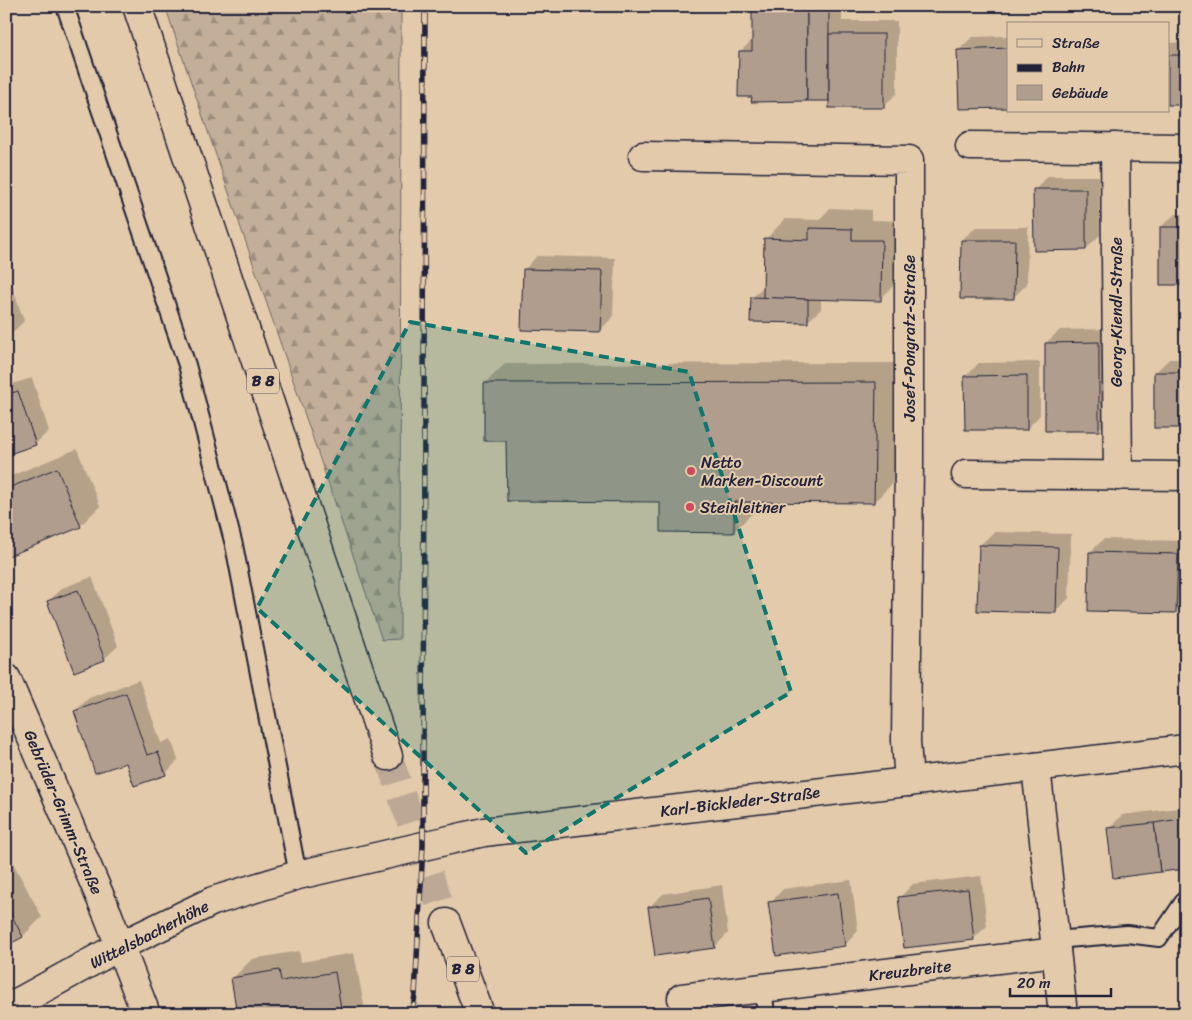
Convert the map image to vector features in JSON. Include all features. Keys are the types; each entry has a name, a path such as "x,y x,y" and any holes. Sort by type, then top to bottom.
{"street":[{"name":"B 8","path":"137,6 388,756"},
{"path":"970,146 1186,148"},
{"name":"Georg-Kiendl-Straße","path":"1115,147 1118,476"},
{"name":"Josef-Pongratz-Straße","path":"643,156 910,160 906,731 910,782"},
{"path":"966,474 1186,476"},
{"name":"Gebrüder-Grimm-Straße","path":"6,678 120,946 146,1014"},
{"name":"Karl-Bickleder-Straße","path":"298,874 484,832 1186,749"},
{"path":"1036,767 1063,1014"},
{"name":"Wittelsbacherhöhe","path":"6,1009 120,946 213,901 298,874"},
{"name":"B 8","path":"446,924 480,1014"},
{"name":"Kreuzbreite","path":"682,998 765,1001 1056,946"}],"lane":[{"path":"65,6 187,365 234,545 298,874"},
{"name":"Kreuzbreite","path":"1056,946 1127,934 1159,938 1186,898"}],"highlighted area":[{"path":"410,322 689,372 791,692 526,853 257,608"}],"green space":[{"path":"165,6 401,6 400,639 382,640"}],"building":[{"path":"752,6 807,6 807,101 751,102 752,97 738,97 739,51 752,51"},
{"path":"807,11 829,11 829,101 807,101"},
{"path":"829,34 884,34 884,108 829,108"},
{"path":"1007,48 1007,108 959,109 957,50"},
{"path":"1170,55 1186,55 1186,105 1170,105"},
{"path":"1033,189 1086,189 1086,250 1034,251"},
{"path":"1160,227 1186,227 1186,285 1160,285"},
{"path":"809,228 852,229 852,240 882,240 881,301 763,298 764,238 809,240"},
{"path":"961,240 1015,240 1014,299 960,299"},
{"path":"523,269 602,271 600,332 521,330"},
{"path":"751,297 808,299 808,323 750,322"},
{"path":"1099,342 1099,431 1045,431 1045,343"},
{"path":"1154,372 1186,372 1186,428 1154,428"},
{"path":"1027,375 1027,430 965,430 964,376"},
{"name":"Netto Marken-Discount","path":"876,382 874,503 734,502 734,533 660,532 660,502 507,501 506,441 484,441 484,383"},
{"path":"18,391 36,445 6,455 6,395"},
{"path":"57,468 81,527 6,557 6,489"},
{"path":"979,545 1058,547 1056,613 977,611"},
{"path":"1089,552 1178,554 1176,613 1088,611"},
{"path":"78,590 105,660 74,672 47,601"},
{"path":"126,693 147,755 158,752 166,775 134,786 126,763 95,773 74,711"},
{"path":"1186,818 1186,869 1160,872 1154,823"},
{"path":"1154,823 1160,872 1113,878 1107,828"},
{"path":"968,889 974,940 904,948 898,897"},
{"path":"838,893 845,946 776,956 768,902"},
{"path":"708,898 715,948 655,956 648,907"},
{"path":"6,905 23,937 6,946"},
{"path":"279,970 281,981 335,972 342,1014 237,1014 231,978"}],"tunnel":[{"path":"388,756 446,923"}],"railway":[{"path":"412,1014 415,995 423,845 425,6"}],"place":[{"name":"Netto Marken-Discount","path":"691,471"},
{"name":"Steinleitner","path":"690,507"}]}
